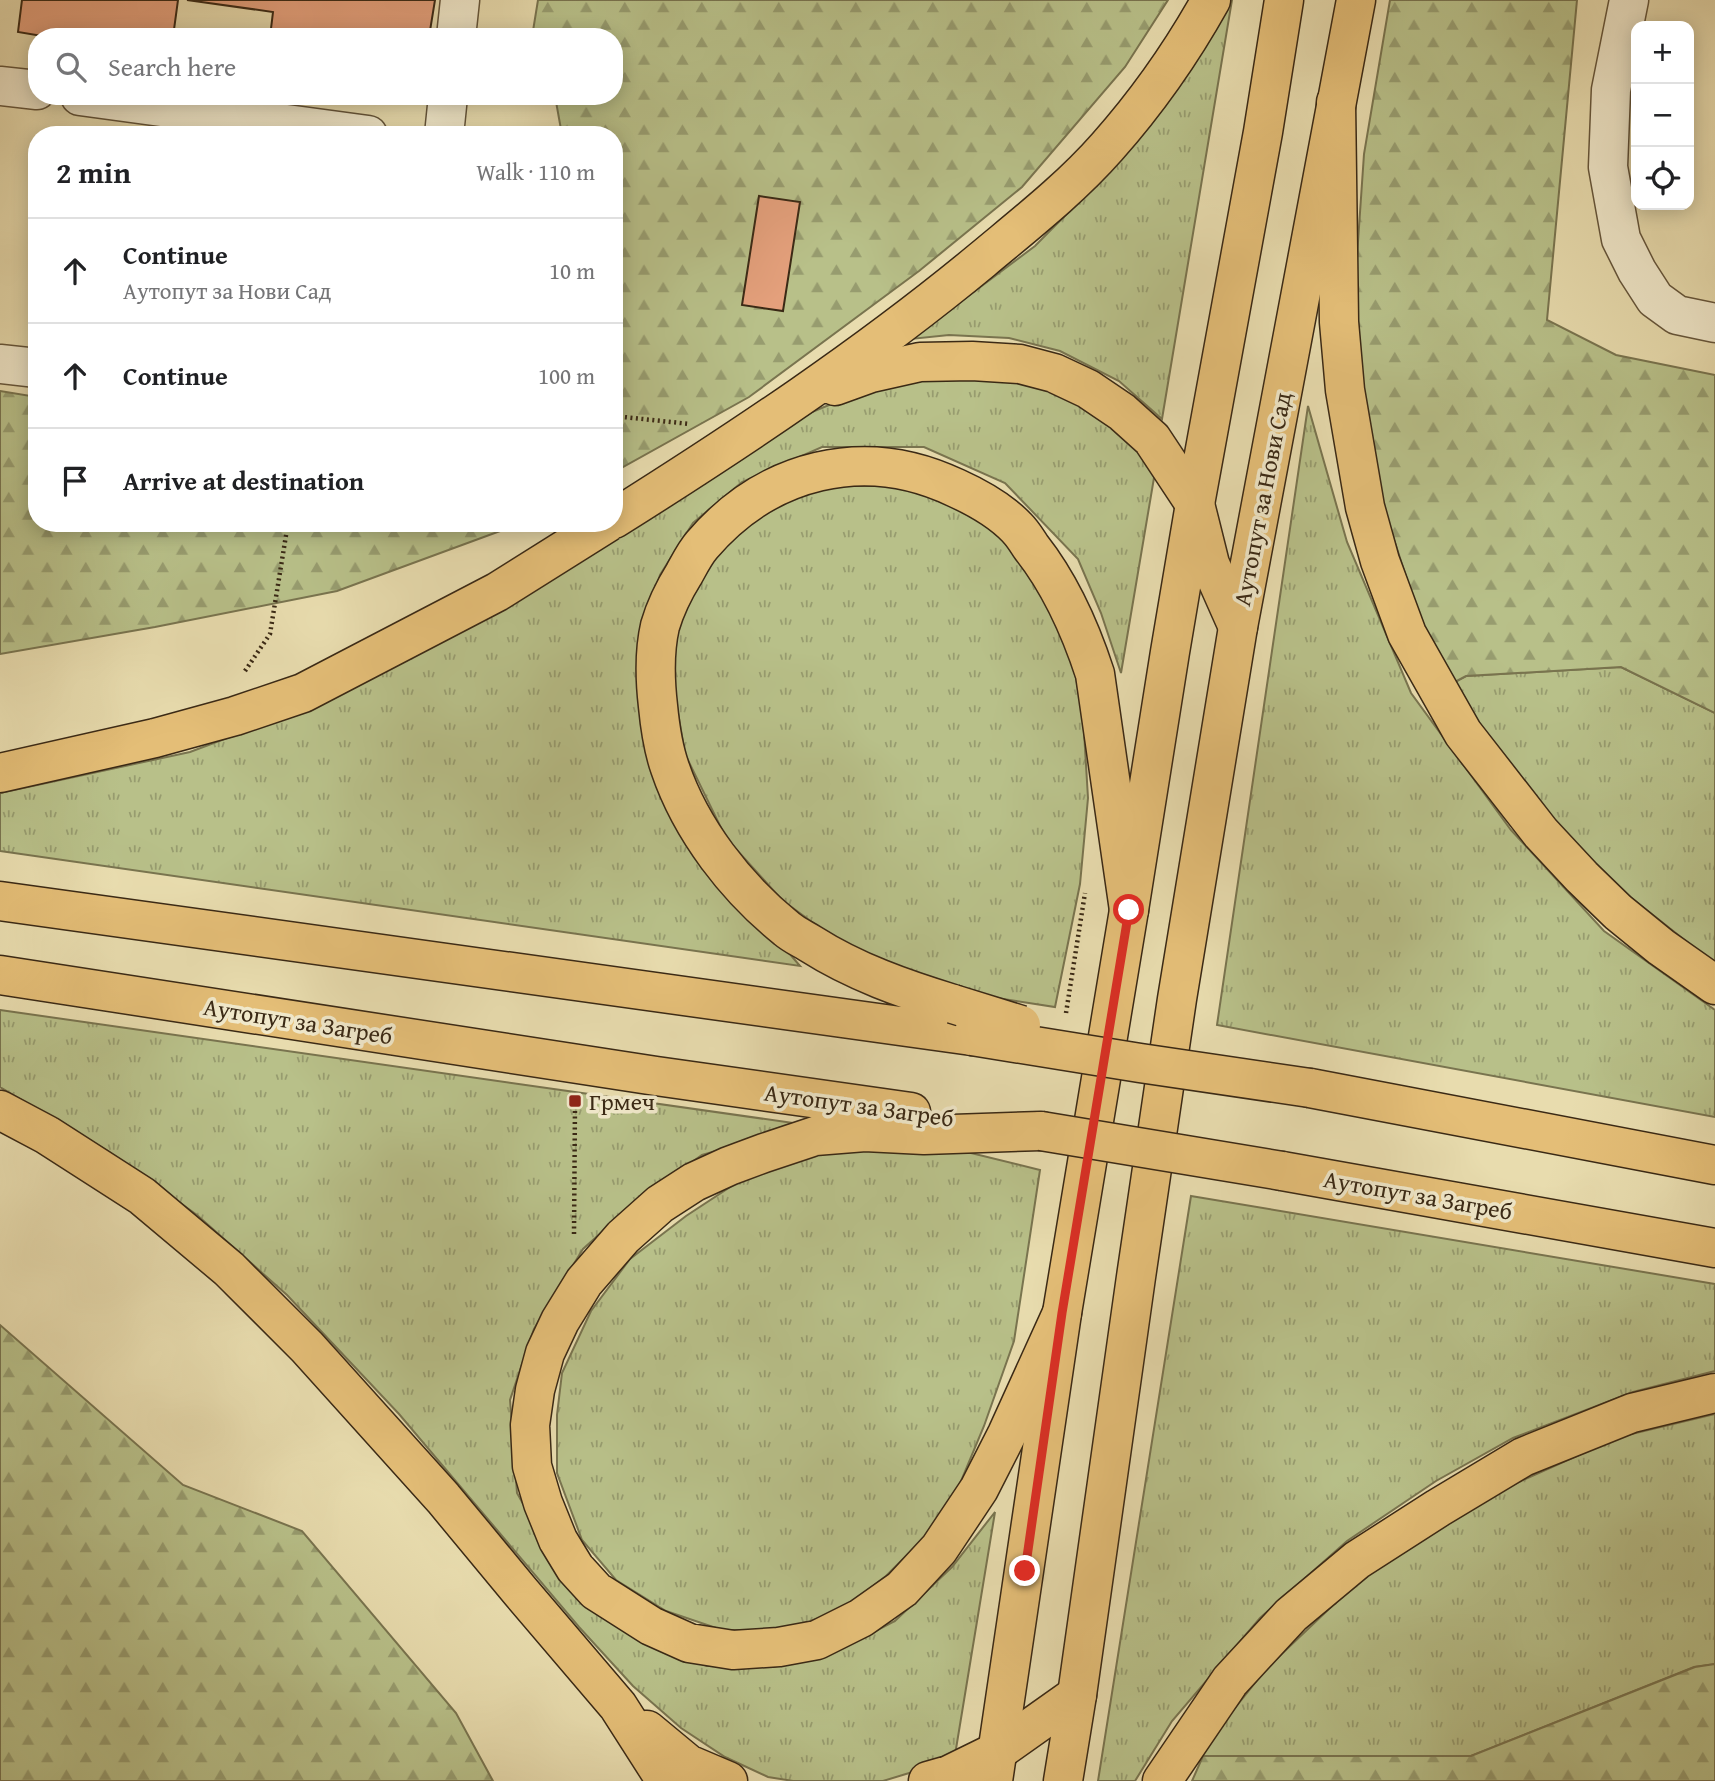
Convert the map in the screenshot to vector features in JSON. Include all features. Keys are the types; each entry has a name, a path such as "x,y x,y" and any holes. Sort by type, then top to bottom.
{"main road":[{"path":"623,513 883,339 1063,192 1108,147 1156,87 1211,0"},
{"path":"995,1766 1062,1313 1195,504 1284,0"},
{"name":"Аутопут за Нови Сад","path":"1063,1781 1177,999 1238,627 1356,0"},
{"path":"1336,102 1339,322 1345,390 1368,517 1380,561 1407,634 1463,733 1541,833 1618,912 1661,947 1715,985"},
{"path":"791,403 871,373 920,362 972,360 1020,364 1054,373 1088,389 1122,412 1152,439 1195,504 1210,564 1238,627"},
{"path":"963,1020 913,992 826,954 789,930 758,902 723,864 684,801 670,768 661,729 656,688 660,625 676,587 700,547 727,519 757,496 790,480 830,468 901,469 943,481 983,501 1017,528 1044,563 1067,603 1095,674 1129,910"},
{"path":"0,773 155,738 235,716 303,693 497,592 593,532"},
{"path":"0,901 963,1020 1140,1063 1310,1088 1715,1165"},
{"name":"Аутопут за Загреб","path":"0,975 656,1076 1041,1131 1715,1248"},
{"path":"0,1110 47,1135 142,1196 229,1269 307,1347 443,1497 618,1706 666,1781"},
{"path":"1041,1131 924,1135 865,1132 815,1136 729,1166 694,1182 660,1204 624,1237 584,1282 560,1321 545,1353 535,1390 530,1424 532,1466 543,1503 558,1539 575,1568 596,1591 652,1626 689,1643 733,1650 779,1647 817,1640 861,1618 902,1589 939,1549 979,1489 1062,1313"},
{"path":"1162,1781 1230,1681 1291,1615 1357,1560 1523,1457 1632,1413 1715,1393"},
{"path":"928,1781 995,1766 1077,1695"},
{"path":"618,1706 688,1764 728,1781"}],"street":[{"path":"457,28 460,0"},
{"path":"1629,0 1611,90 1608,167 1620,239 1655,299 1677,315 1715,323"},
{"path":"0,86 28,89"},
{"path":"146,105 302,126"},
{"path":"445,126 447,105"},
{"path":"0,364 28,368"}],"path":[{"path":"240,678 270,634 287,532"}],"green space":[{"path":"538,0 1168,0 1125,67 1022,187 919,271 749,397 623,467 623,126 560,126 557,105 623,105 623,28 533,28"},
{"path":"1226,0 1232,0 1162,419 1119,381 1060,351 1009,338 949,335 911,339 1035,246 1126,154 1196,59"},
{"path":"1390,0 1577,0 1547,320 1616,355 1715,375 1715,713 1621,667 1466,676 1451,684 1417,610 1367,457 1354,300 1364,154"},
{"path":"1009,376 1068,397 1121,430 1156,466 1121,673 1101,613 1078,559 1005,483 924,447 822,447 742,482 693,523 660,575 641,640 721,873 800,966 0,851 0,793 190,752 304,709 607,532 623,532 623,522 812,412 885,382"},
{"path":"0,391 28,396 28,532 498,532 337,591 0,654"},
{"path":"1308,406 1347,542 1411,693 1511,830 1604,931 1715,1010 1715,1117 1217,1025"},
{"path":"825,486 897,486 957,505 1005,540 1049,607 1074,667 1083,715 1088,798 1080,884 1055,1007 938,989 861,958 782,900 726,838 685,754 671,671 681,611 715,553 761,511"},
{"path":"1621,667 1715,713 1715,964 1596,870 1518,784 1451,684 1466,676"},
{"path":"0,1010 807,1125 702,1155 633,1204 583,1249 534,1329 510,1400 517,1493 562,1574 644,1642 707,1666 774,1667 845,1647 895,1621 952,1567 995,1512 955,1755 883,1781 793,1781 768,1777 725,1757 681,1728 633,1686 579,1627 399,1414 287,1295 197,1215 108,1151 0,1087"},
{"path":"888,1143 971,1153 1040,1170 1014,1341 959,1486 924,1538 886,1576 839,1612 781,1630 722,1630 666,1611 616,1580 582,1540 557,1473 557,1415 562,1373 591,1311 630,1259 686,1216 747,1176 821,1151"},
{"path":"1191,1196 1715,1284 1715,1371 1633,1392 1513,1438 1436,1481 1347,1541 1260,1618 1172,1721 1135,1781 1098,1781"},
{"path":"0,1325 183,1485 302,1531 456,1713 493,1781 0,1781"},
{"path":"1715,1414 1715,1664 1694,1667 1471,1756 1203,1756 1199,1753 1267,1668 1371,1569 1501,1490 1619,1437"},
{"path":"1715,1664 1715,1781 1192,1781 1203,1756 1471,1756 1695,1667"}],"building":[{"path":"22,0 178,0 174,28 28,28 28,34 18,32"},
{"path":"187,0 435,0 430,28 271,28 273,12"},
{"path":"759,196 800,202 783,311 742,305"}],"place":[{"name":"Грмеч","path":"575,1101"}],"route":[{"path":"1025,1571 1062,1313 1129,910"}]}
